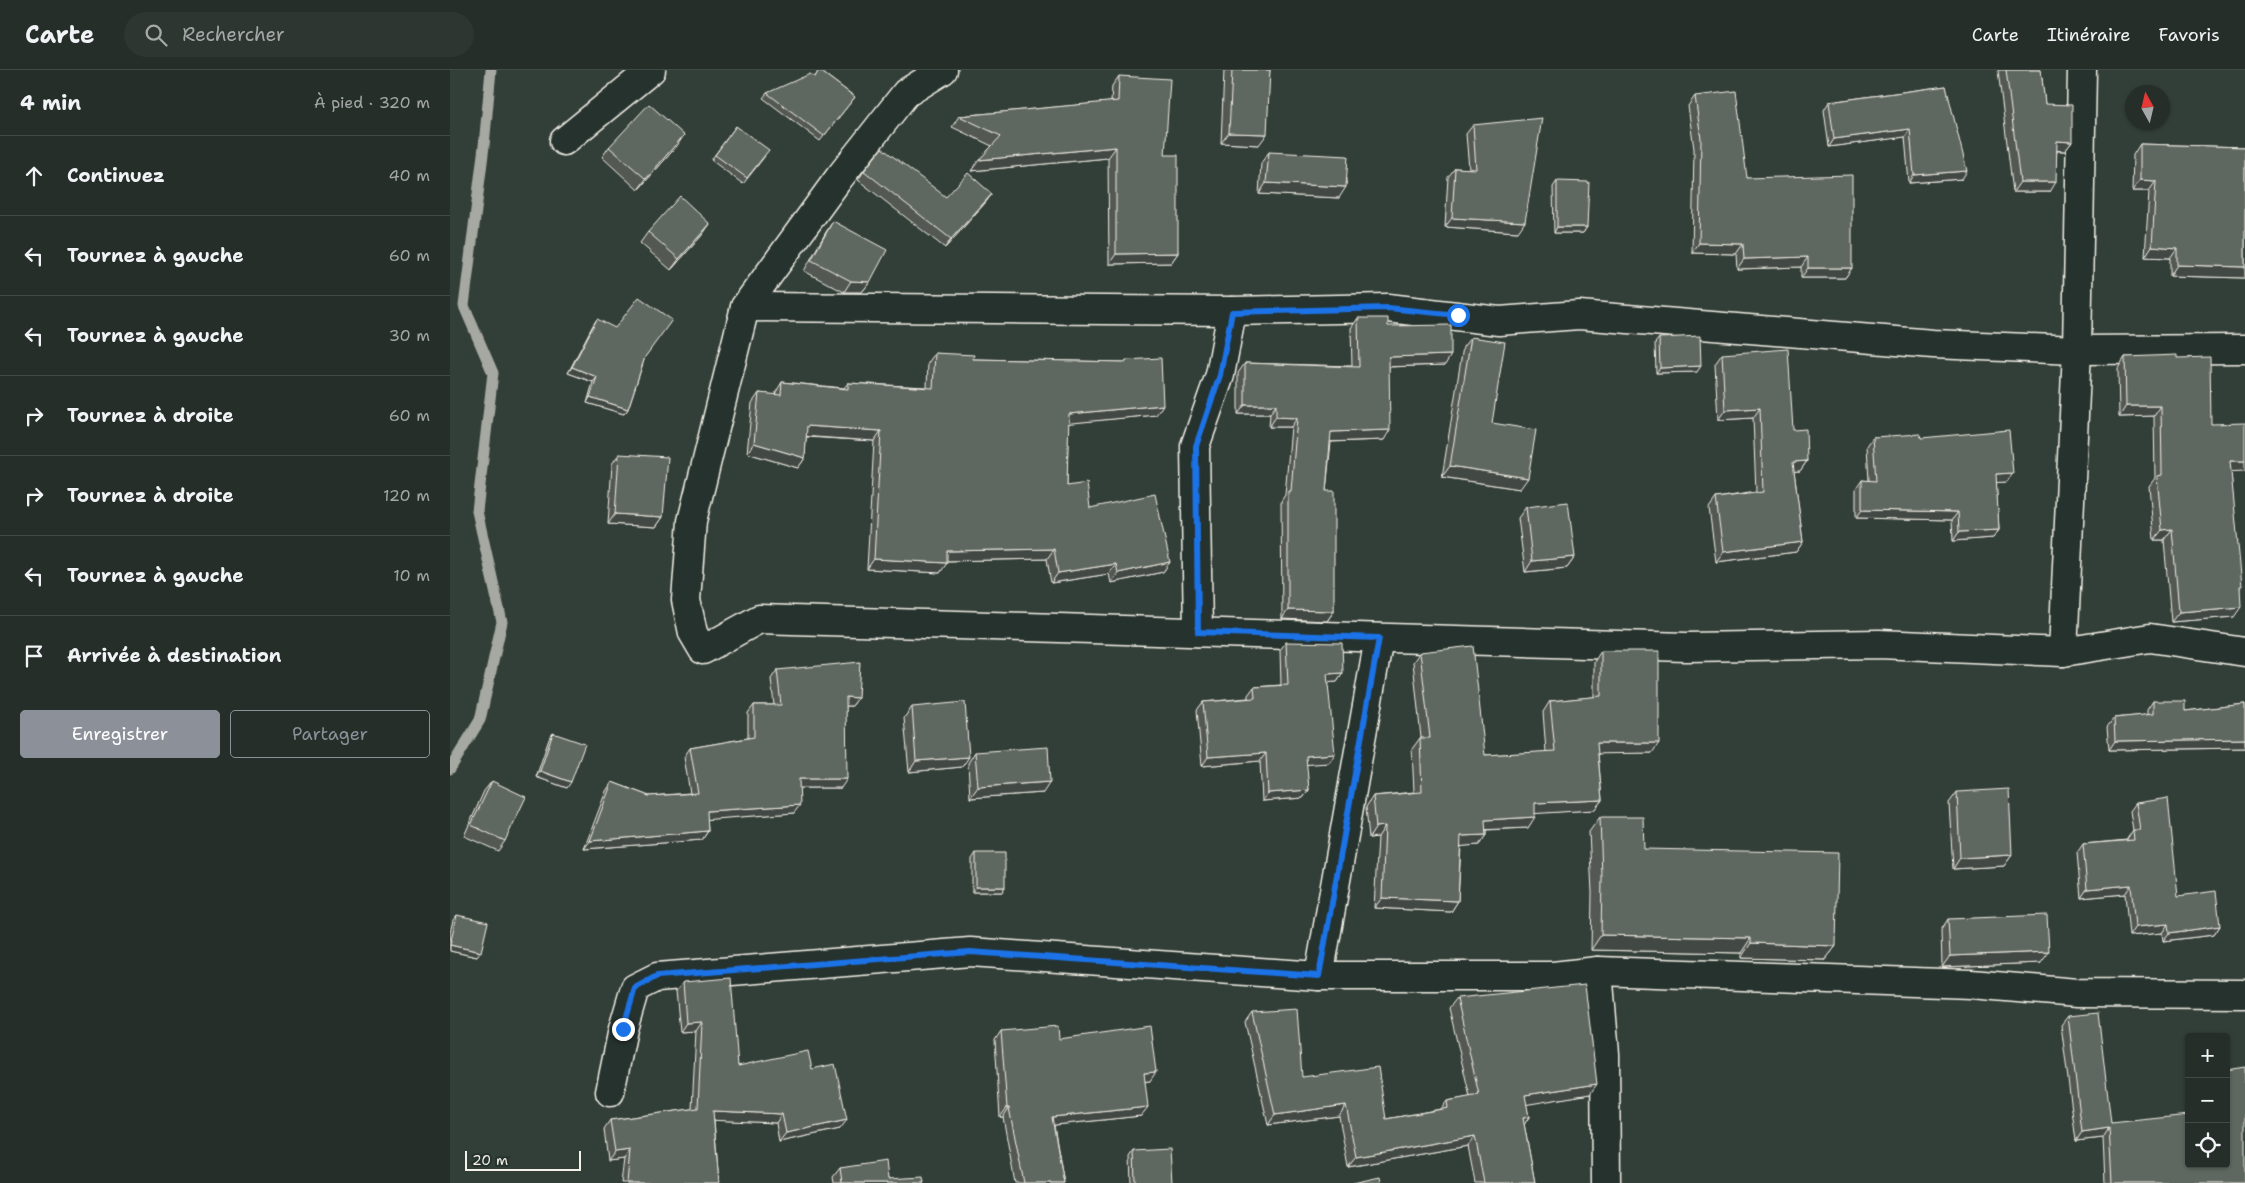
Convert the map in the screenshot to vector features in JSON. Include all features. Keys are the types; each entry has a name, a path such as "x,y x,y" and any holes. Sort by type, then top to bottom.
{"street":[{"path":"564,141 652,70"},
{"path":"943,70 906,93 839,178 745,307 692,521 686,600 693,633 703,650 759,618 1686,647 1879,644 2063,652 2150,638 2245,652"},
{"path":"2063,652 2077,350 2082,70"},
{"path":"745,307 1232,312 1388,308 1499,322 1579,315 1933,344 2077,350 2245,349"},
{"path":"1198,632 1196,446 1220,375 1232,312"},
{"path":"1319,976 1379,638"},
{"path":"610,1092 623,1029 635,988 657,976 970,952 1319,976 1553,976 1598,971 1971,984 2077,993 2245,994"},
{"path":"1598,971 1606,1054 1606,1183"}],"building":[{"path":"819,70 855,97 824,136 767,93 810,74 815,77"},
{"path":"1232,70 1270,70 1267,134 1229,133"},
{"path":"2006,70 2041,70 2045,104 2072,105 2072,142 2057,141 2056,182 2020,182"},
{"path":"1119,76 1170,79 1165,155 1178,155 1178,253 1116,254 1116,147 979,160 1001,136 959,116 1118,101"},
{"path":"1946,86 1967,171 1914,175 1910,129 1834,139 1829,102"},
{"path":"1736,91 1747,178 1852,175 1852,268 1808,268 1808,257 1744,259 1743,244 1699,243 1701,139 1695,96"},
{"path":"649,104 684,135 646,179 609,147"},
{"path":"1542,118 1525,222 1452,218 1455,168 1476,169 1473,125"},
{"path":"736,126 769,150 747,178 715,155"},
{"path":"2140,144 2245,147 2245,267 2177,265 2177,248 2152,246 2156,181 2140,180"},
{"path":"882,148 946,197 968,173 992,194 951,239 864,171"},
{"path":"1269,152 1348,156 1346,187 1266,183"},
{"path":"1557,181 1589,182 1587,227 1557,227"},
{"path":"680,196 710,224 679,259 648,232"},
{"path":"833,221 887,250 870,282 851,281 811,260"},
{"path":"639,297 672,320 645,357 628,409 590,397 597,377 572,367 597,319 615,328"},
{"path":"1358,318 1388,318 1388,326 1451,325 1451,355 1389,357 1390,430 1331,432 1326,491 1334,491 1334,611 1288,610 1288,491 1291,491 1297,418 1276,417 1276,405 1245,405 1245,363 1359,367"},
{"path":"1700,336 1701,366 1660,368 1659,338"},
{"path":"1471,337 1505,342 1492,423 1536,430 1528,478 1450,466"},
{"path":"1788,349 1793,430 1806,429 1807,461 1793,462 1803,542 1723,552 1716,498 1763,492 1760,408 1725,410 1722,354"},
{"path":"935,353 974,355 973,359 1126,362 1126,360 1161,358 1163,405 1069,414 1067,486 1087,483 1090,508 1155,494 1170,562 1118,573 1116,564 1058,573 1054,549 947,551 947,563 874,559 881,431 807,426 805,458 754,443 759,393 781,395 782,382 848,389 848,383 933,388"},
{"path":"2177,355 2177,358 2210,357 2211,424 2245,423 2245,461 2230,461 2242,586 2240,586 2241,607 2179,612 2172,529 2162,530 2157,476 2162,475 2161,406 2126,406 2125,357"},
{"path":"2009,430 2013,473 1996,474 1999,530 1959,532 1958,512 1862,510 1862,480 1876,481 1873,437 1920,434 1921,438"},
{"path":"619,454 668,457 663,517 615,514"},
{"path":"1568,502 1575,557 1532,561 1526,507"},
{"path":"1286,642 1342,643 1343,673 1327,674 1335,754 1306,756 1309,790 1268,793 1266,753 1208,757 1203,702 1255,698 1254,687 1288,685"},
{"path":"1473,646 1485,755 1555,751 1550,701 1601,696 1601,651 1659,651 1659,743 1597,743 1602,800 1535,803 1535,817 1485,820 1486,835 1461,836 1458,901 1382,898 1385,826 1376,827 1373,796 1422,792 1420,738 1430,738 1420,652"},
{"path":"860,662 858,698 846,697 847,779 799,779 800,805 707,811 708,831 590,841 612,782 649,796 698,793 690,748 754,737 754,705 781,705 777,670"},
{"path":"2153,701 2185,701 2185,711 2245,704 2245,739 2115,741 2114,718 2153,714"},
{"path":"965,702 969,757 916,761 912,707"},
{"path":"553,733 585,744 571,782 540,771"},
{"path":"1048,747 1050,782 978,787 975,752"},
{"path":"492,781 526,797 505,841 471,825"},
{"path":"2009,789 2012,855 1960,858 1957,792"},
{"path":"2168,798 2178,896 2216,891 2220,926 2169,933 2168,924 2135,927 2131,885 2087,889 2083,844 2134,840 2133,830 2140,830 2136,803"},
{"path":"1600,817 1643,817 1644,849 1838,853 1836,946 1751,943 1751,938 1601,935"},
{"path":"976,853 1005,853 1005,887 976,887"},
{"path":"457,915 488,922 481,952 450,945"},
{"path":"2047,915 2049,952 1950,956 1948,919"},
{"path":"731,978 738,1066 808,1051 812,1069 835,1064 847,1120 786,1133 782,1114 713,1111 719,1183 627,1183 630,1150 615,1152 610,1120 698,1108 702,1022 686,1023 683,982"},
{"path":"1585,985 1597,1084 1525,1095 1529,1117 1523,1118 1535,1183 1484,1183 1475,1136 1356,1157 1346,1105 1275,1115 1252,1012 1297,1009 1302,1077 1378,1067 1386,1119 1448,1108 1447,1101 1479,1095 1457,998"},
{"path":"2098,1013 2111,1123 2185,1115 2185,1168 2230,1168 2230,1069 2245,1067 2245,1183 2112,1183 2109,1128 2082,1132 2068,1016"},
{"path":"1058,1026 1059,1039 1150,1026 1156,1072 1144,1073 1148,1107 1052,1117 1064,1183 1024,1183 1009,1108 1007,1108 1001,1031"},
{"path":"1170,1149 1172,1183 1135,1183 1134,1151"},
{"path":"886,1161 888,1179 923,1177 924,1183 842,1183 840,1168"},
{"path":"1380,1177 1381,1183 1353,1183"}],"waterway":[{"path":"450,769 480,720 502,622 477,511 493,373 464,306 484,146 491,70"}],"route":[{"path":"623,1029 635,988 657,976 970,952 1319,976 1379,638 1198,632 1196,446 1220,375 1232,312 1310,308 1388,308 1458,315"}]}
